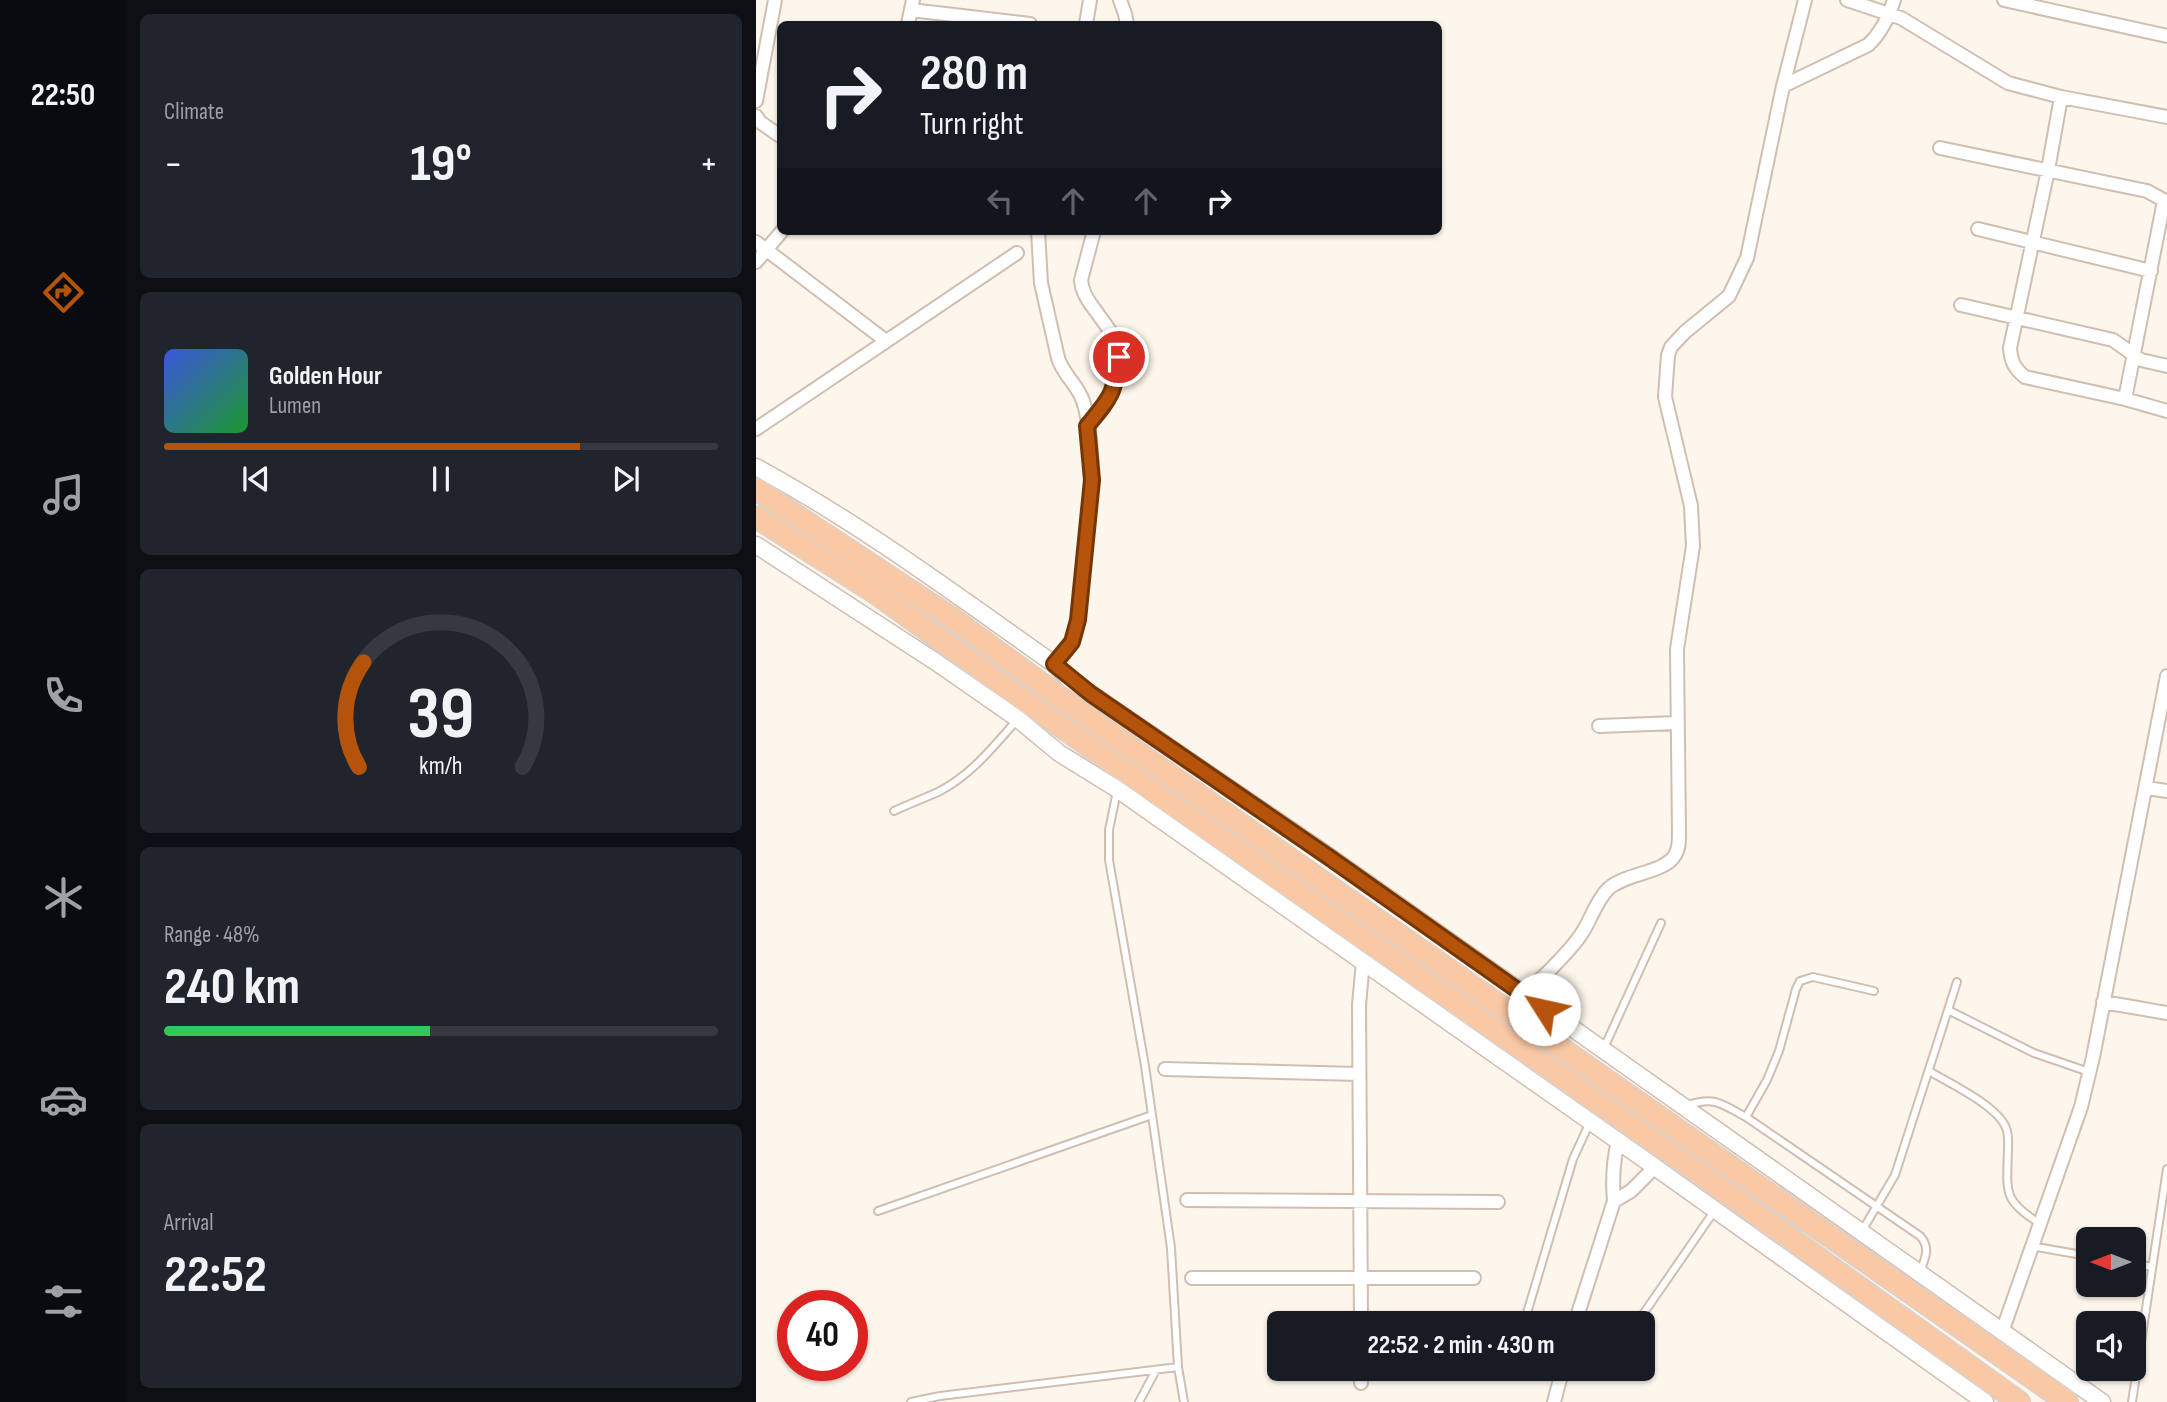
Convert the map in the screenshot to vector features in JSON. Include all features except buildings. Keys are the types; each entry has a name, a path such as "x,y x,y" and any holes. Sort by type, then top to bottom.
{"highway":[{"path":"756,489 953,619 1067,702 2067,1402"},
{"path":"756,517 877,594 1062,727 1694,1169 2019,1402"}],"street":[{"path":"756,102 775,0"},
{"path":"1086,21 1090,0"},
{"path":"1120,0 1126,21"},
{"path":"1525,995 1579,939 1608,889 1675,857 1679,834 1677,649 1693,547 1690,506 1665,397 1668,355 1671,347 1690,328 1729,296 1747,258 1783,86 1805,0"},
{"path":"1847,0 1890,13 1999,79 2061,97 2167,117"},
{"path":"1783,86 1868,45 1874,40 1890,13 1894,0"},
{"path":"2004,0 2167,36"},
{"path":"912,5 984,21"},
{"path":"2061,97 2010,348 2011,360 2016,370 2025,377 2167,411"},
{"path":"756,116 777,134"},
{"path":"1940,148 2147,191 2166,201 2161,253 2151,271 2125,399"},
{"path":"1978,229 2151,271"},
{"path":"756,262 761,246 777,235"},
{"path":"1038,235 1041,283 1058,358 1061,368 1084,402 1092,480 1078,620 1072,642 1054,664"},
{"path":"1087,426 1111,397 1119,357 1114,338 1082,289 1081,280 1093,235"},
{"path":"761,246 886,341"},
{"path":"756,429 1017,253"},
{"path":"1961,305 2113,340 2141,360 2167,366"},
{"path":"756,467 804,493 898,554 1054,664 1070,680 1330,858 2102,1402"},
{"path":"756,545 936,662 1018,719 1059,753 1117,789 1363,961 1985,1402"},
{"path":"2002,1332 2081,1107 2163,719 2167,676"},
{"path":"1599,726 1677,723"},
{"path":"2147,788 2167,792"},
{"path":"1361,1311 1359,1005 1363,961"},
{"path":"2103,1002 2167,1013"},
{"path":"1164,1069 1359,1074"},
{"path":"1580,1311 1614,1201 1613,1172 1618,1141"},
{"path":"1614,1201 1631,1191 1655,1167"},
{"path":"1187,1200 1498,1202"},
{"path":"1192,1278 1474,1278"},
{"path":"1554,1402 1560,1381"}],"lane":[{"path":"894,811 942,790 964,775 1018,719"},
{"path":"1117,789 1109,830 1109,860 1152,1115 1171,1248 1178,1367 1184,1402"},
{"path":"1603,1051 1661,923"},
{"path":"1746,1117 1767,1080 1779,1051 1800,981 1813,977 1874,991"},
{"path":"1861,1233 1895,1175 1957,982"},
{"path":"1948,1010 2034,1053 2089,1072"},
{"path":"1929,1071 1991,1109 2000,1118 2006,1128 2008,1140 2009,1193 2013,1204 2039,1223"},
{"path":"1682,1106 1704,1100 1717,1102 1746,1117 1920,1236 1927,1243 1927,1252 1919,1274"},
{"path":"878,1211 1152,1115"},
{"path":"1528,1311 1573,1159 1590,1122"},
{"path":"2132,1402 2167,1169"},
{"path":"1645,1311 1715,1210"},
{"path":"2031,1246 2076,1254"},
{"path":"2146,1266 2152,1267"},
{"path":"911,1402 940,1396 1178,1367"},
{"path":"1139,1402 1156,1370"}],"route":[{"path":"1119,357 1111,397 1087,426 1092,480 1078,620 1072,642 1054,664 1070,680 1544,1009"}]}
